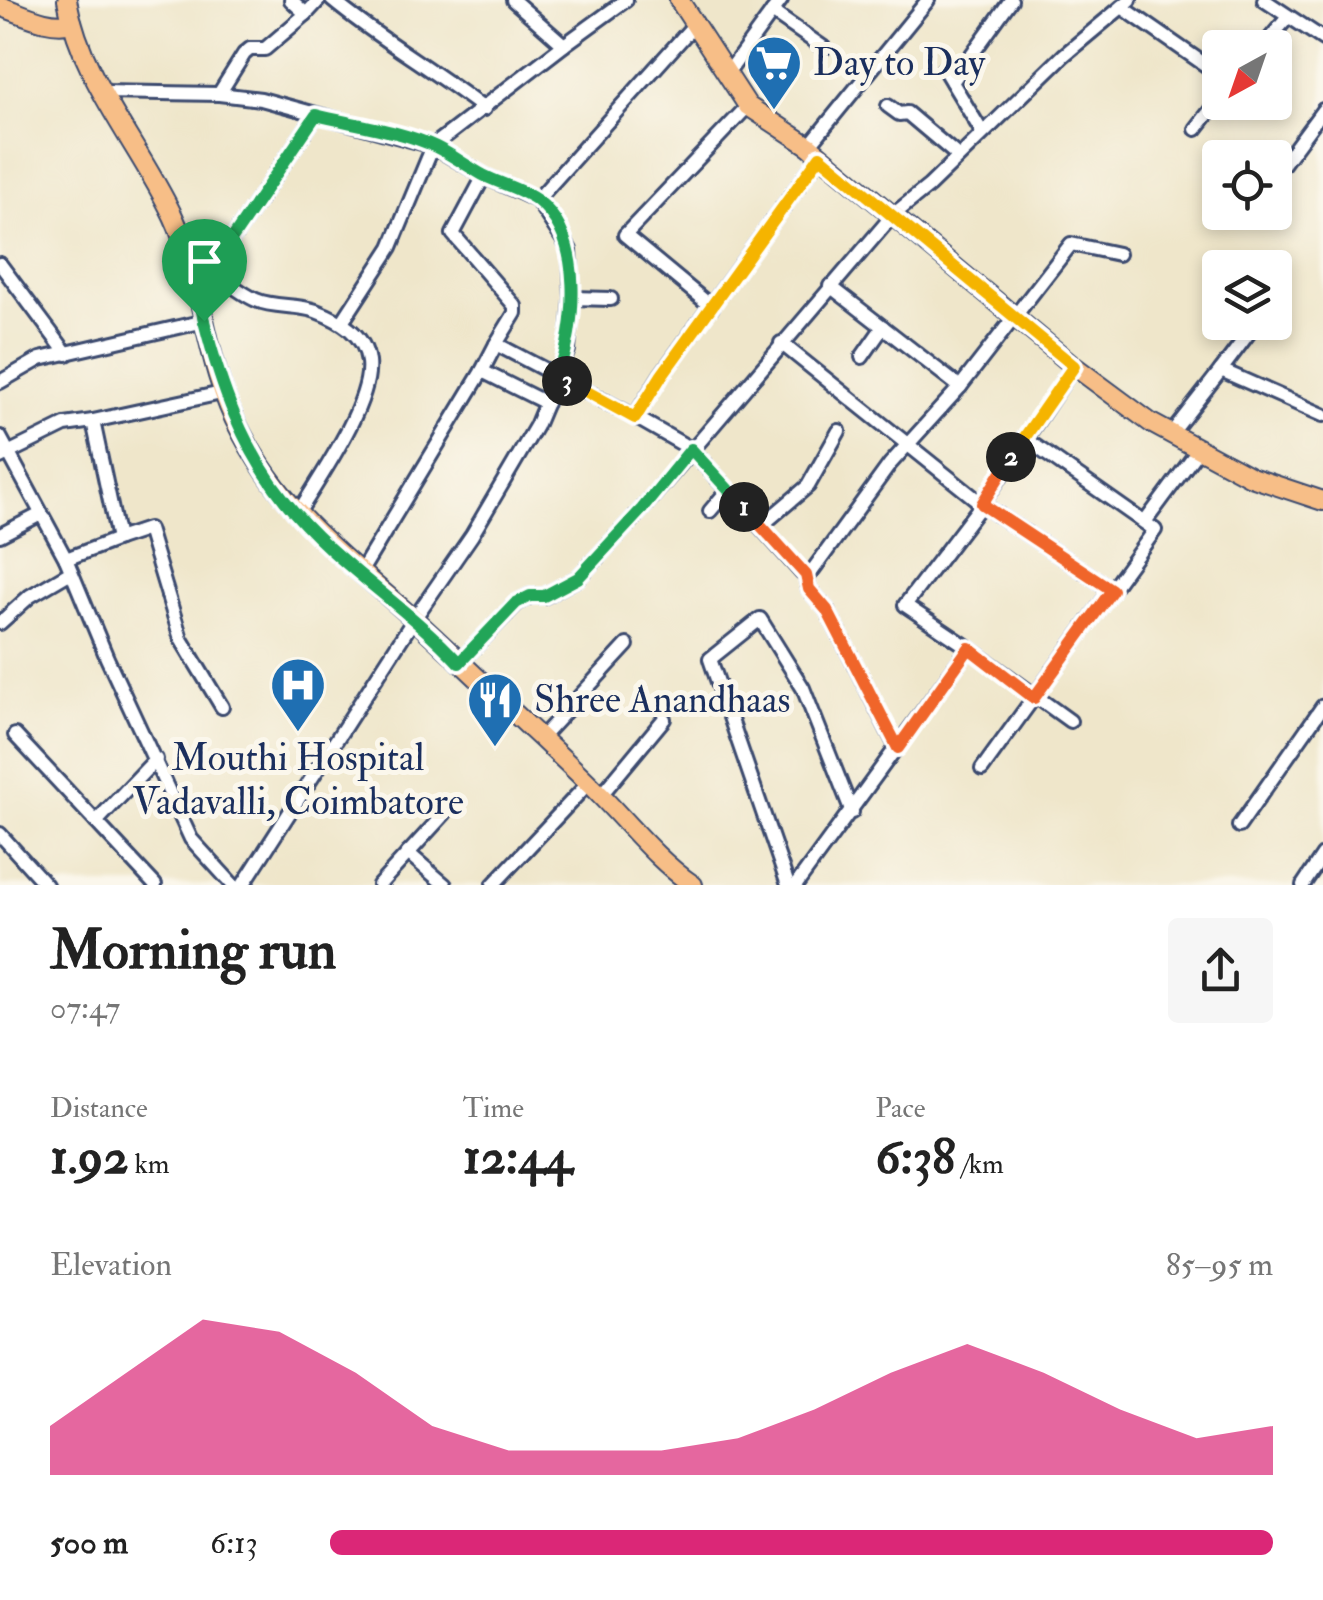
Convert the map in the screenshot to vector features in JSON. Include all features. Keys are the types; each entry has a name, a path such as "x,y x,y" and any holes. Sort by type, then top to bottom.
{"main road":[{"path":"56,0 102,92 202,267 199,322 238,428 266,474 297,514 581,790 693,885"},
{"path":"67,0 68,23 95,99 172,234 216,394 234,436 283,512 541,738 637,836"},
{"path":"678,0 748,106 814,151 1074,366 1171,434 1252,478 1323,501"},
{"path":"0,6 68,23"}],"street":[{"path":"292,0 306,14"},
{"path":"219,94 244,54 265,49 319,0"},
{"path":"332,0 371,33 434,70 484,109"},
{"path":"512,0 564,45"},
{"path":"342,321 391,248 434,146 626,0"},
{"path":"635,418 814,151 928,0"},
{"path":"982,132 948,76 1011,0"},
{"path":"1264,0 1323,39"},
{"path":"459,663 516,603 530,596 544,596 578,578 642,509 893,215 1126,3 1202,61"},
{"path":"726,74 776,6 824,48"},
{"path":"1277,30 1288,17"},
{"path":"538,200 694,25"},
{"path":"102,92 219,94 261,99 434,146 484,176 538,200 570,250 568,350 546,403 472,535 243,885"},
{"path":"712,307 625,235 748,106"},
{"path":"888,106 898,114 907,113 958,156"},
{"path":"1292,152 1323,110"},
{"path":"297,514 350,429 369,368 360,342 342,321 310,309 258,302 202,267 316,115"},
{"path":"1196,129 1203,120"},
{"path":"360,573 515,313 515,306 454,234 484,176"},
{"path":"806,575 890,464 960,388 1070,244 1118,254"},
{"path":"0,264 66,354"},
{"path":"830,286 960,388"},
{"path":"572,298 610,298"},
{"path":"0,382 40,359 199,322"},
{"path":"862,357 883,328"},
{"path":"1171,434 1244,340"},
{"path":"496,344 691,449 806,575 809,589 827,610 898,748"},
{"path":"781,344 982,504 1112,590"},
{"path":"1070,721 905,604 982,504 1074,366"},
{"path":"1221,370 1323,415"},
{"path":"482,371 546,403"},
{"path":"4,454 65,425 216,394"},
{"path":"93,421 118,540"},
{"path":"761,526 808,486 839,431"},
{"path":"0,436 4,454 69,566 191,840 233,885"},
{"path":"982,770 1155,530 1024,438"},
{"path":"1146,522 1199,449"},
{"path":"710,511 728,490"},
{"path":"0,535 42,514"},
{"path":"0,623 69,566 148,529 180,639 222,707"},
{"path":"788,885 710,659 760,619 804,688 852,812"},
{"path":"541,738 627,646"},
{"path":"796,885 969,648"},
{"path":"1240,826 1323,706"},
{"path":"601,795 664,719"},
{"path":"15,735 155,885"},
{"path":"96,822 156,759"},
{"path":"493,885 581,790"},
{"path":"379,885 445,813"},
{"path":"0,834 43,884"},
{"path":"408,852 445,885"},
{"path":"1303,885 1323,855"}],"place":[{"name":"Day to Day","path":"774,112"},
{"name":"Mouthi Hospital Vadavalli, Coimbatore","path":"298,734"},
{"name":"Shree Anandhaas","path":"495,749"}],"route":[{"path":"316,115 434,146 484,176 538,200 570,250 568,350 558,376 635,418 820,156 1074,366 982,504 1112,590 1034,698 969,648 898,748 827,610 809,589 806,575 691,449 578,578 544,596 530,596 516,603 459,663 285,502 238,428 204,321 192,264 211,270 316,115"}]}
